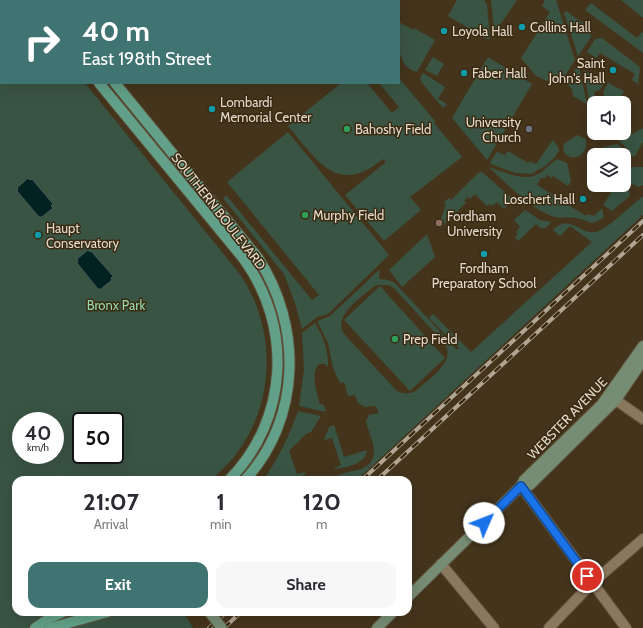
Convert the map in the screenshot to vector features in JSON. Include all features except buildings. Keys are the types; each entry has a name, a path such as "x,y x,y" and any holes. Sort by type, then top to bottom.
{"main road":[{"name":"SOUTHERN BOULEVARD","path":"100,84 246,262 260,286 272,315 278,363 277,379 270,411 258,440 232,476"},
{"name":"SOUTHERN BOULEVARD","path":"116,84 258,258 267,271 279,298 288,331 290,347 287,394 272,439 264,454 248,476"},
{"name":"WEBSTER AVENUE","path":"613,398 643,346"},
{"name":"WEBSTER AVENUE","path":"412,593 521,486 524,480 613,398 643,360"},
{"path":"35,628 54,616"},
{"path":"50,628 94,616"},
{"path":"212,616 222,628"},
{"path":"377,628 389,616"}],"street":[{"path":"613,398 643,419"},
{"path":"521,486 626,628"},
{"path":"549,628 592,583 643,538"},
{"path":"441,564 494,628"}],"green space":[{"path":"457,0 484,0 487,4 490,39 487,39 448,16"},
{"path":"491,0 517,0 496,31 494,30"},
{"path":"545,0 556,0 575,60 563,79 547,81 536,76 521,58 550,12 542,6"},
{"path":"621,0 643,0 643,18"},
{"path":"591,3 637,38 642,32 643,53 585,10"},
{"path":"566,11 590,28 591,37 578,56 564,13"},
{"path":"400,23 413,30 414,28 435,40 417,72 410,69 402,58 400,52"},
{"path":"602,38 640,67 638,86 637,83 632,80 635,74 600,53 596,58 587,52 595,39"},
{"path":"433,57 444,64 437,76 425,70"},
{"path":"488,57 532,84 487,160 452,118"},
{"path":"578,65 587,104 573,96 572,89 566,83"},
{"path":"584,70 605,82 600,90 594,92 595,96 588,96"},
{"path":"423,73 445,87 438,99 447,104 443,108 422,83 420,78"},
{"path":"400,79 435,121 434,123 462,157 410,197 421,210 384,241 345,195 386,162 383,159 367,170 353,175 340,174 329,170 309,151 288,126 340,84 368,84 392,113 399,107 380,84 400,84"},
{"path":"608,83 624,91 621,96 604,96 603,92"},
{"name":"Bronx Park","path":"0,84 86,84 239,273 253,298 262,325 266,354 265,382 259,410 248,436 231,460 214,476 12,476 12,616 186,616 193,628 0,628"},
{"path":"643,128 643,142 635,156 632,156 631,154 631,148 627,148 619,141 631,140 631,134"},
{"name":"Murphy Field","path":"288,132 389,255 328,314 317,317 302,329 295,303 284,274 223,198 227,196 312,300 319,295 227,182"},
{"path":"577,135 586,139 586,145 582,154 574,158 566,155 563,150 564,144"},
{"path":"553,140 559,151 544,167 531,174 515,173 491,164 490,162 497,152 505,155 508,151 528,163 530,161 536,164"},
{"path":"617,144 622,148 603,148"},
{"path":"557,159 567,163 571,181 568,186 553,176 551,178 547,175 545,178 541,178 537,185 586,216 588,214 594,216 602,208 604,217 592,223 573,217 558,218 547,214 520,196 489,167 514,176 528,177 540,173"},
{"path":"632,167 643,167 643,185 639,187 632,184"},
{"path":"482,172 514,200 504,209 497,202 492,206 490,204 487,206 475,194 470,199 468,197 464,201 466,203 451,217 449,215 445,219 447,221 441,228 438,227 446,204 444,202 449,198 451,200 478,173"},
{"path":"611,192 630,192 630,196 612,211 603,205"},
{"path":"643,196 643,215 361,476 337,476 363,468 372,460 374,448 366,421 369,415 379,413 376,406 365,407 358,403 355,395 348,396 344,382 340,383 333,368 328,343 317,321 330,316 379,270 379,279 388,280 395,283 457,350 459,348 429,318 433,314 471,352 592,242 570,226 560,236 553,230 559,225 570,224 585,231 596,232 613,222","holes":["378,285 388,285 394,288 445,344 447,351 447,358 439,370 416,391 408,393 401,393 396,390 345,335 342,328 342,321 349,308 373,287"]},
{"path":"525,210 540,220 551,222 546,228 541,228 536,224 518,241 515,237 518,234 516,232 520,227 514,220"},
{"path":"427,234 435,257 402,287 389,270"},
{"name":"Prep Field","path":"380,286 445,358 410,391 344,320"},
{"path":"315,323 321,333 328,355 328,367 325,364 319,364 315,372 316,389 320,404 324,405 326,412 299,406 304,370 302,333"},
{"path":"298,411 321,416 311,432 306,434 289,451 297,474 305,472 306,474 301,476 266,476 283,447"},
{"path":"334,425 344,457 367,450 364,458 359,462 343,468 333,469 341,465 332,438 324,440 329,427"}],"water":[{"path":"28,178 30,180 32,179 53,204 51,206 53,208 42,217 39,217 17,191 17,188"},
{"path":"88,250 90,252 91,251 113,276 111,278 112,280 101,289 98,289 77,263 77,259"}],"railway":[{"path":"366,476 643,221"},
{"path":"381,476 643,235"},
{"path":"209,628 222,616"},
{"path":"224,628 237,616"}],"place":[{"name":"Collins Hall","path":"522,27"},
{"name":"Loyola Hall","path":"444,31"},
{"name":"Saint John's Hall","path":"613,70"},
{"name":"Faber Hall","path":"464,73"},
{"name":"Lombardi Memorial Center","path":"212,109"},
{"name":"Bahoshy Field","path":"347,129"},
{"name":"University Church","path":"529,129"},
{"name":"Loschert Hall","path":"583,199"},
{"name":"Murphy Field","path":"305,215"},
{"name":"Fordham University","path":"439,223"},
{"name":"Haupt Conservatory","path":"38,235"},
{"name":"Fordham Preparatory School","path":"484,254"},
{"name":"Prep Field","path":"395,339"}],"route":[{"path":"484,523 521,486 587,576"}]}
